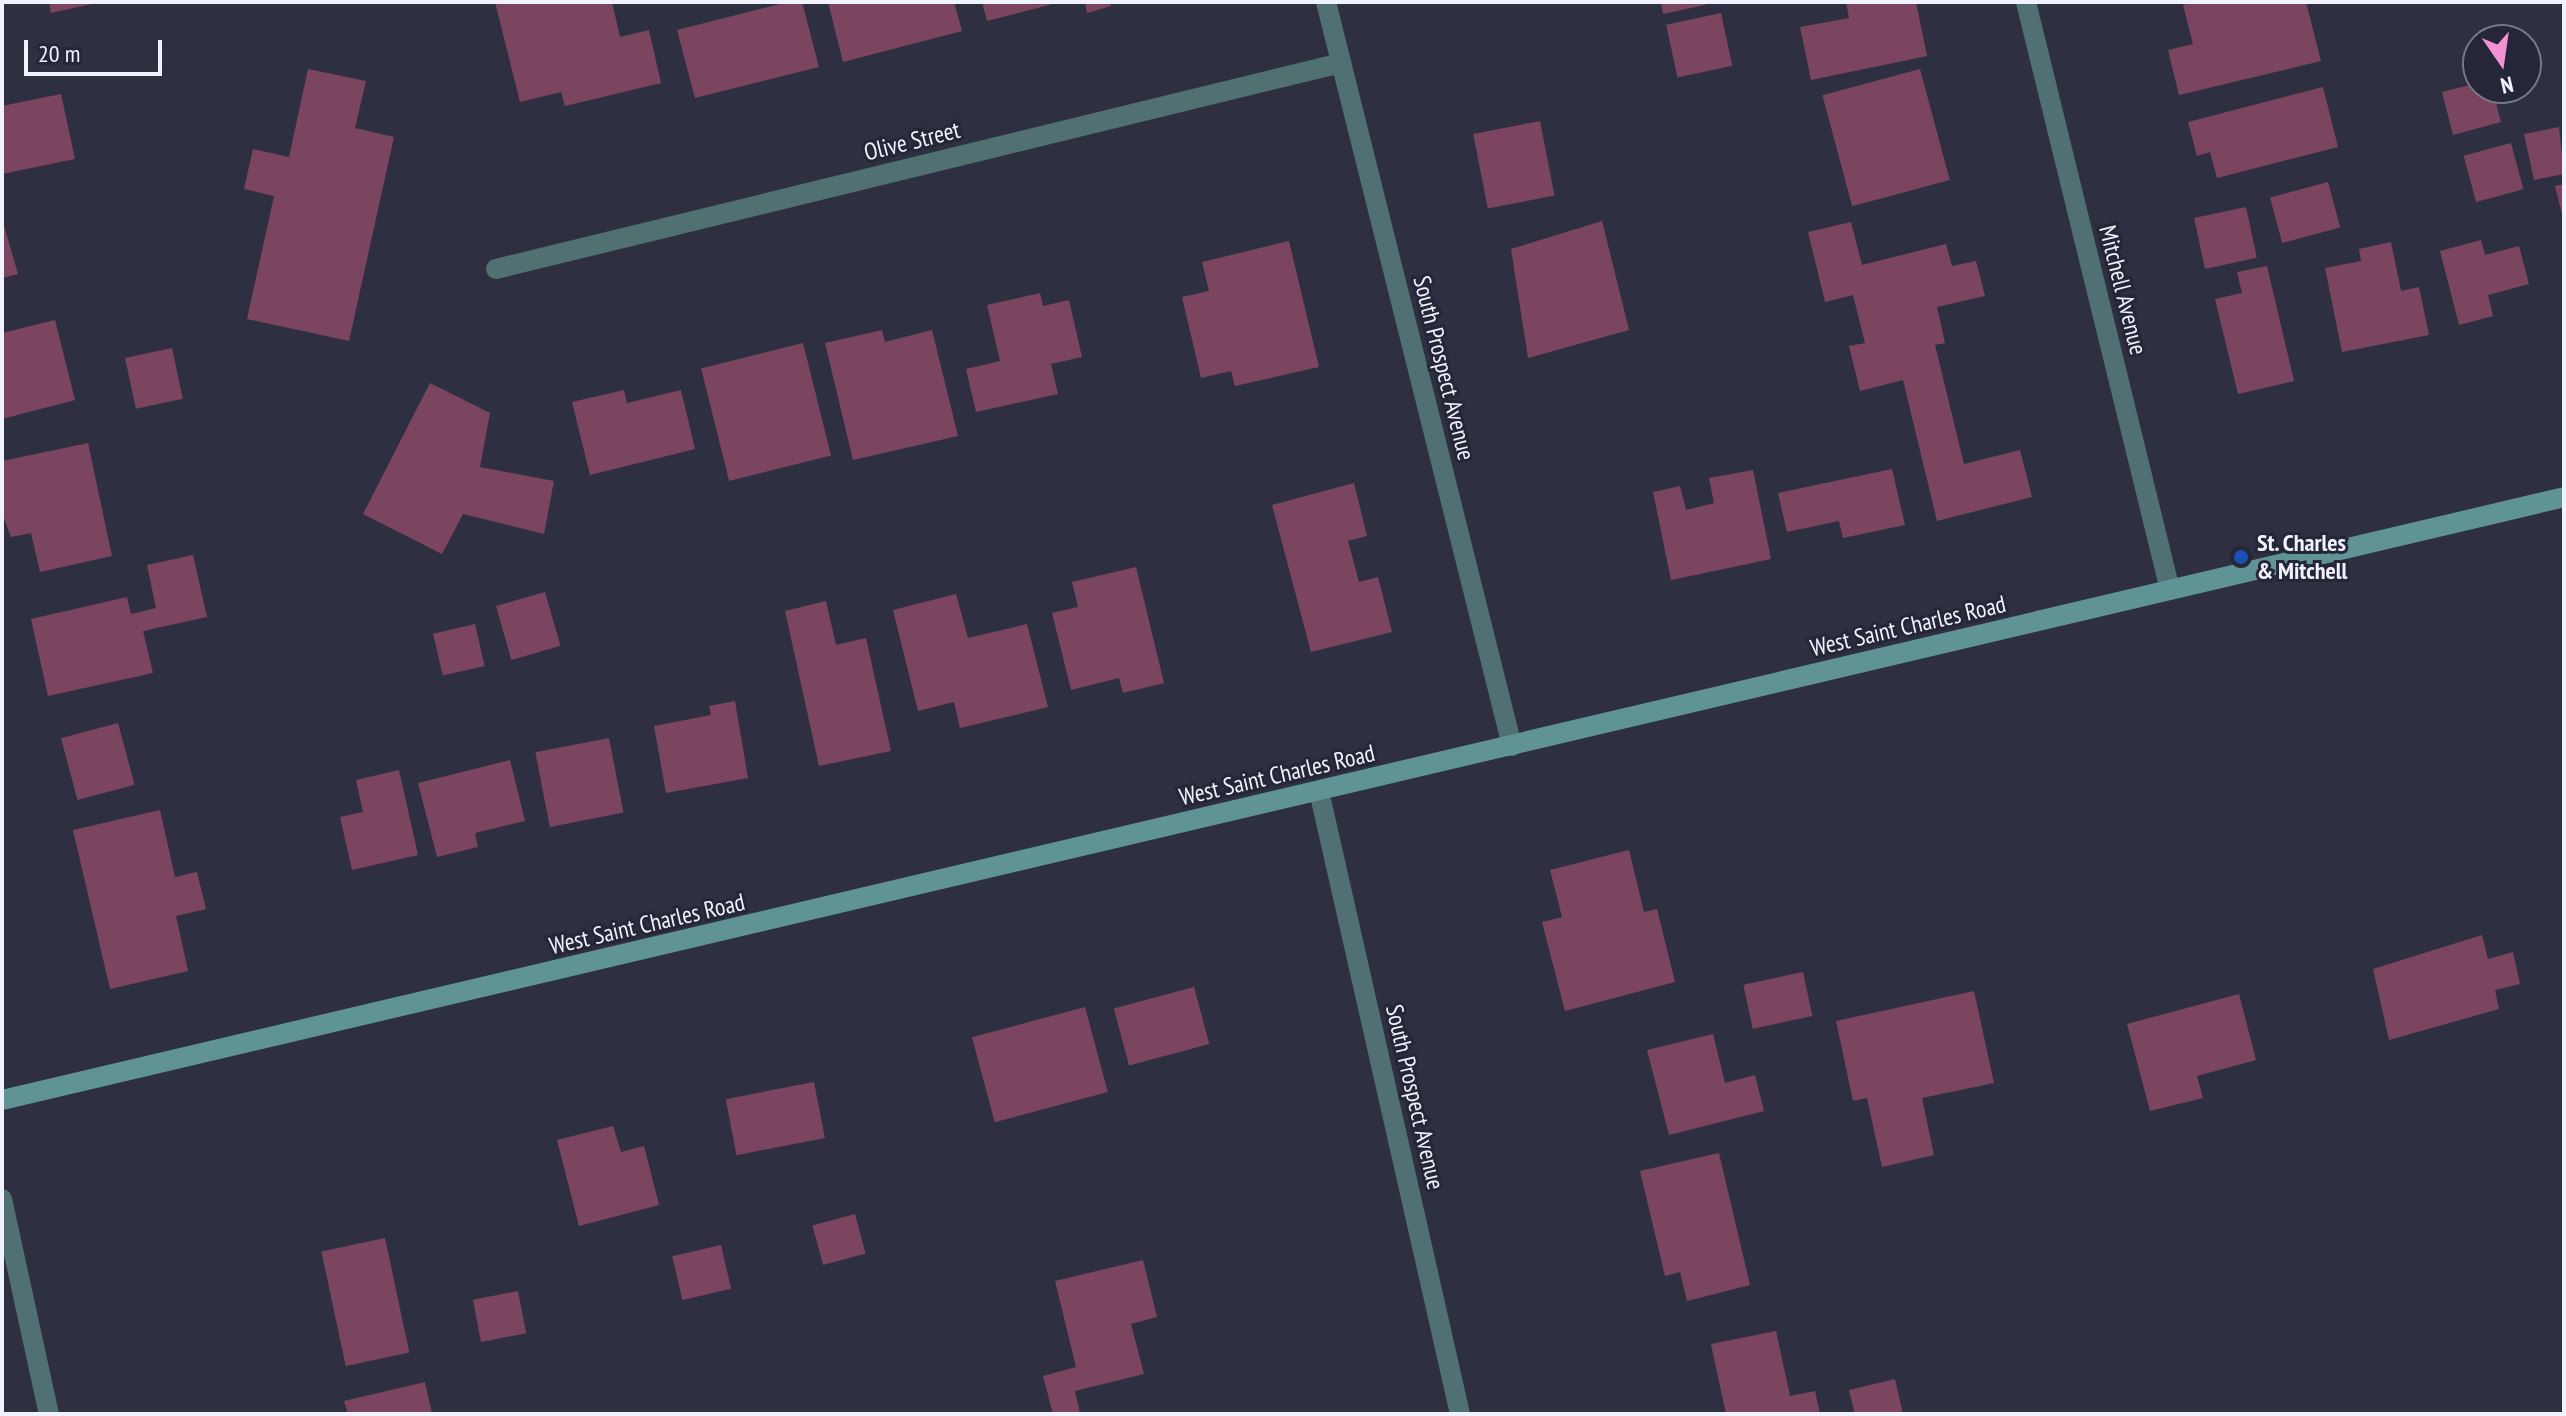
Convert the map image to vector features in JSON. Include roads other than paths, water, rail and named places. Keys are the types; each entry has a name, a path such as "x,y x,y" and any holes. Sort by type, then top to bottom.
{"main road":[{"name":"West Saint Charles Road","path":"2,1100 2564,497"}],"street":[{"name":"South Prospect Avenue","path":"1326,2 1512,746"},
{"name":"Mitchell Avenue","path":"2026,2 2170,590"},
{"name":"Olive Street","path":"496,269 1341,63"},
{"name":"South Prospect Avenue","path":"1319,791 1460,1414"},
{"path":"2,1199 49,1414"}],"place":[{"name":"St. Charles & Mitchell","path":"2241,557"}]}
